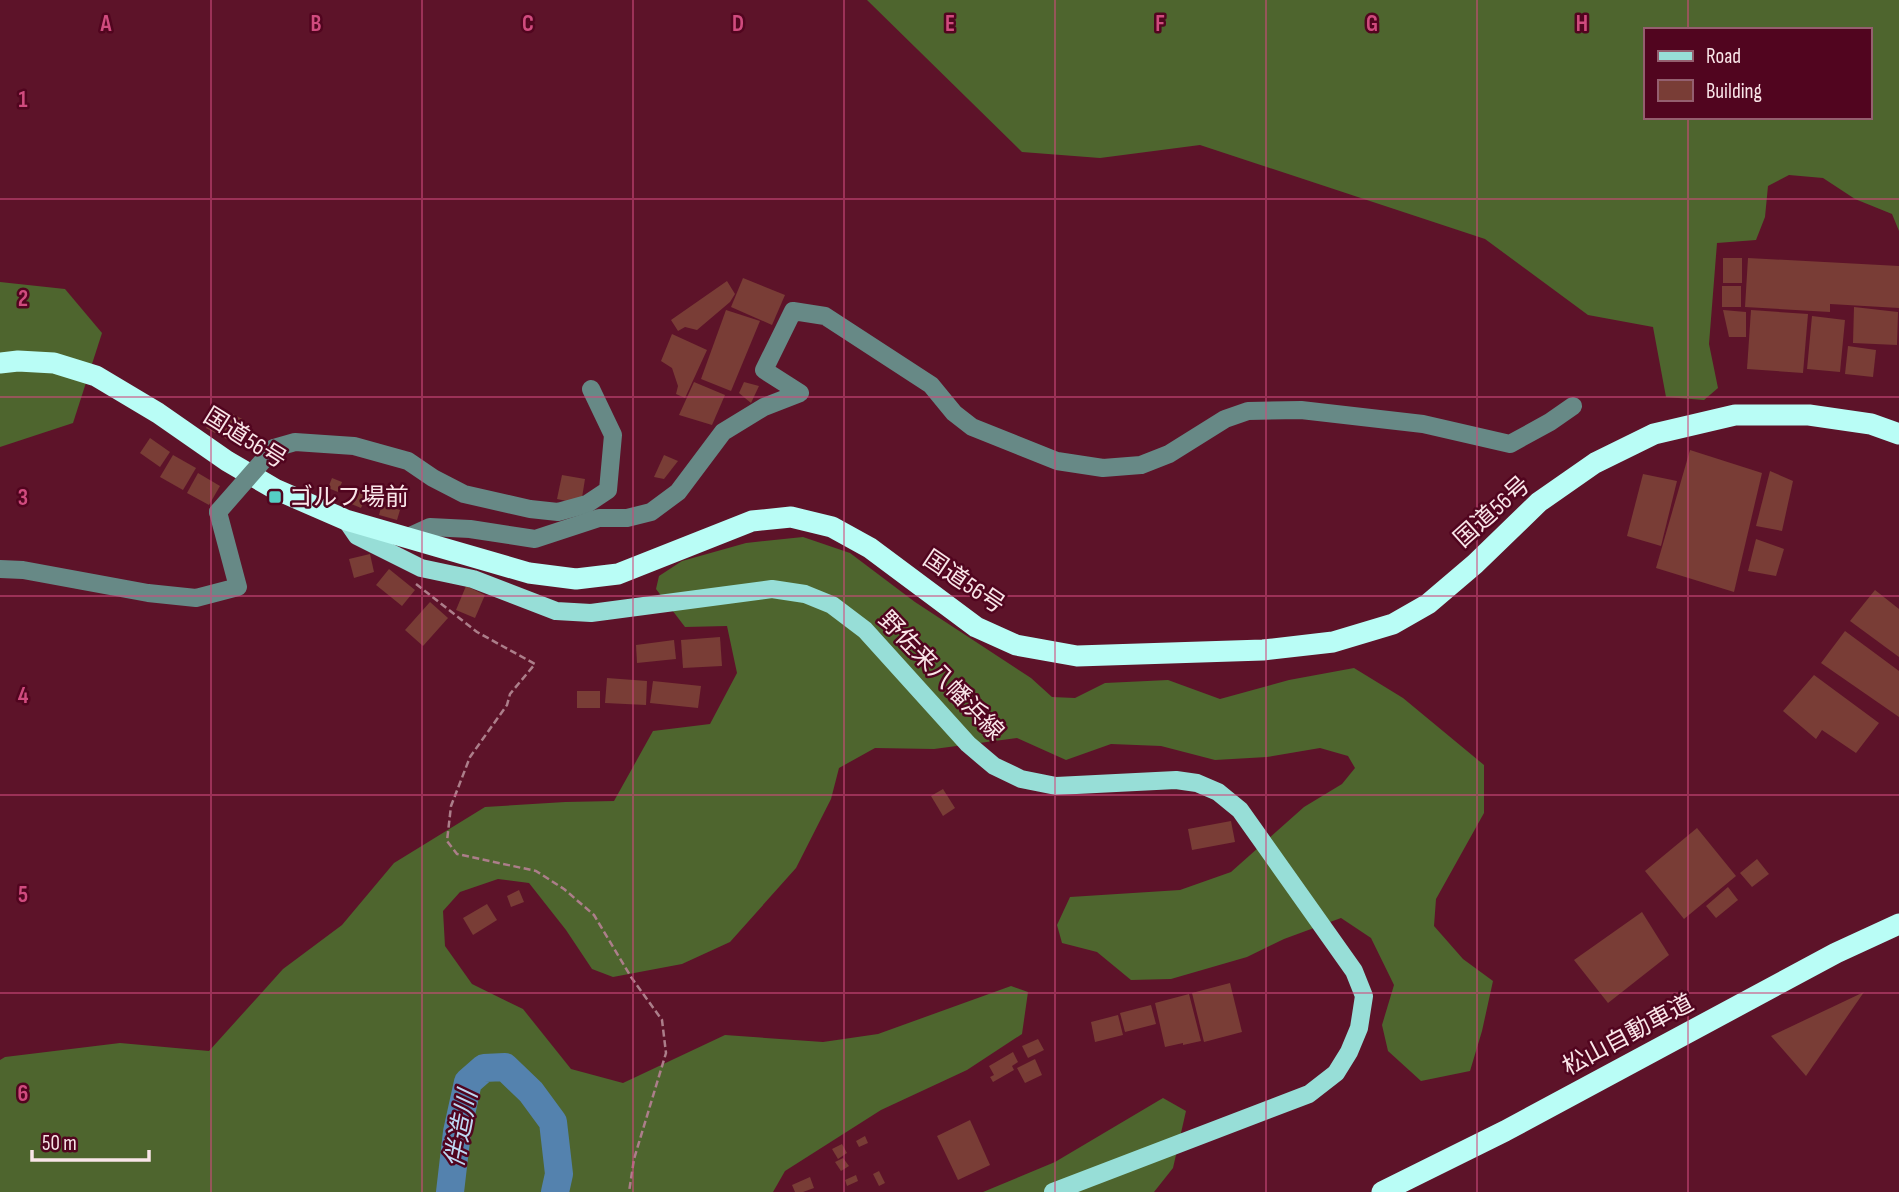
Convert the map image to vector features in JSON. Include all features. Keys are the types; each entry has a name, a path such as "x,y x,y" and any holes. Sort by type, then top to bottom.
{"highway":[{"name":"国道56号","path":"0,363 54,363 96,376 275,489 346,520 529,573 576,579 618,574 752,521 791,517 832,527 870,548 976,627 1016,645 1077,656 1263,650 1333,642 1393,624 1428,604 1475,564 1539,502 1595,463 1654,434 1735,415 1810,415 1871,424 1899,434"},
{"name":"松山自動車道","path":"1382,1192 1505,1131 1836,953 1899,924"}],"main road":[{"name":"野佐来八幡浜線","path":"346,520 357,536 421,568 473,579 556,611 592,612 772,589 805,594 832,605 865,630 968,744 994,766 1021,779 1056,786 1176,780 1197,783 1218,792 1240,810 1354,971 1364,996 1359,1028 1349,1052 1336,1073 1309,1094 1053,1192"}],"street":[{"path":"406,538 430,527 470,529 536,539 599,518 627,518 651,512 678,492 723,432 764,407 800,393 764,370 793,311 825,316 931,385 954,413 972,427 1057,461 1103,468 1141,466 1169,454 1225,419 1248,411 1301,410 1423,424 1510,444 1573,406"},
{"path":"0,569 23,570 148,593 195,598 238,587 218,512 274,448 295,442 354,446 408,461 464,495 558,512 587,504 608,490 613,435 591,389"}],"path":[{"path":"416,583 477,632 536,664 510,694 507,705 470,757 452,806 447,841 457,854 536,872 565,889 594,915 631,977 662,1020 666,1053 634,1159 629,1192"}],"green space":[{"path":"867,0 1899,0 1899,231 1892,214 1855,199 1823,178 1789,175 1768,186 1765,217 1756,240 1717,243 1709,344 1718,388 1704,400 1666,397 1653,327 1588,315 1485,239 1200,145 1100,158 1022,152"},
{"path":"0,282 65,289 102,333 73,423 0,447"},
{"path":"803,537 850,553 915,602 1031,678 1052,697 1075,698 1105,683 1168,680 1220,699 1289,680 1354,668 1403,698 1484,765 1484,813 1436,899 1434,926 1463,959 1493,981 1470,1071 1421,1081 1388,1051 1382,1025 1394,985 1371,938 1341,918 1284,939 1247,957 1171,979 1131,980 1097,952 1062,943 1057,925 1070,897 1180,890 1231,872 1304,807 1342,784 1355,768 1348,756 1320,748 1267,757 1215,760 1161,746 1111,744 1066,760 1017,738 934,749 875,748 839,768 831,799 796,868 730,942 682,964 613,977 592,969 529,883 498,879 460,892 443,911 445,946 472,984 523,1009 571,1069 623,1083 725,1035 823,1042 878,1034 1011,986 1028,992 1022,1034 967,1070 881,1110 785,1171 773,1192 0,1192 0,1060 5,1057 120,1043 209,1051 283,969 342,925 394,863 485,807 614,801 653,731 710,724 737,673 727,626 685,627 656,589 659,576 682,561 746,543"},
{"path":"1163,1098 1186,1111 1173,1168 1154,1192 983,1192 1055,1162"}],"building":[{"path":"1723,258 1742,258 1742,283 1723,283"},
{"path":"1748,258 1899,266 1899,308 1830,304 1830,312 1745,307"},
{"path":"743,278 785,295 772,325 731,307"},
{"path":"727,281 735,294 730,302 697,330 685,327 678,331 671,320"},
{"path":"1722,286 1741,286 1741,307 1722,307"},
{"path":"1854,307 1898,312 1897,345 1853,343"},
{"path":"726,310 760,321 731,391 701,379"},
{"path":"1723,310 1746,312 1746,337 1729,337"},
{"path":"1751,310 1808,314 1803,373 1747,369"},
{"path":"1812,316 1845,320 1840,372 1807,369"},
{"path":"672,334 707,350 685,398 676,394 678,386 672,368 661,361"},
{"path":"1848,346 1876,350 1873,377 1845,374"},
{"path":"694,382 725,395 712,425 679,415"},
{"path":"744,382 759,386 751,403 739,393"},
{"path":"218,406 244,420 232,442 206,428"},
{"path":"150,438 170,452 160,467 140,453"},
{"path":"1690,450 1762,473 1734,592 1656,568"},
{"path":"173,455 196,468 183,490 160,477"},
{"path":"664,455 678,461 664,479 654,477"},
{"path":"1770,471 1793,481 1782,531 1756,526"},
{"path":"198,473 220,486 209,505 187,493"},
{"path":"1643,474 1677,481 1661,546 1627,536"},
{"path":"562,475 585,479 581,504 557,499"},
{"path":"332,478 342,482 338,492 328,488"},
{"path":"372,484 399,492 395,506 368,499"},
{"path":"355,487 368,493 361,508 349,503"},
{"path":"382,504 400,510 397,520 379,515"},
{"path":"1756,539 1784,549 1776,576 1748,571"},
{"path":"370,554 374,572 354,578 349,559"},
{"path":"389,569 415,590 402,606 376,585"},
{"path":"466,586 485,595 475,618 456,610"},
{"path":"1875,590 1899,609 1899,657 1850,621"},
{"path":"430,602 448,618 423,646 405,630"},
{"path":"1845,631 1899,671 1899,717 1821,663"},
{"path":"720,637 722,666 683,668 681,640"},
{"path":"674,640 676,659 637,663 636,645"},
{"path":"1814,675 1879,723 1856,753 1822,730 1816,739 1783,711"},
{"path":"607,678 647,681 646,705 605,703"},
{"path":"653,681 701,686 698,708 650,703"},
{"path":"577,691 600,691 600,708 577,708"},
{"path":"943,789 955,808 943,816 931,796"},
{"path":"1231,821 1235,842 1192,850 1188,829"},
{"path":"1697,828 1736,876 1684,919 1645,871"},
{"path":"1757,859 1769,874 1752,887 1740,873"},
{"path":"1728,887 1738,900 1716,918 1706,906"},
{"path":"519,890 524,902 511,907 507,896"},
{"path":"487,904 497,920 473,935 463,918"},
{"path":"1642,912 1669,955 1608,1003 1574,960"},
{"path":"1230,983 1242,1032 1204,1042 1192,993"},
{"path":"1864,992 1806,1076 1771,1036"},
{"path":"1189,994 1201,1041 1165,1047 1155,1003"},
{"path":"1151,1005 1156,1024 1125,1032 1120,1013"},
{"path":"1118,1015 1123,1035 1095,1042 1091,1022"},
{"path":"1038,1039 1044,1050 1028,1058 1022,1046"},
{"path":"1013,1052 1018,1062 1012,1066 1014,1070 993,1082 990,1077 994,1075 989,1066"},
{"path":"1035,1059 1042,1075 1025,1083 1017,1068"},
{"path":"970,1120 990,1165 958,1180 937,1136"},
{"path":"865,1136 868,1143 859,1147 856,1141"},
{"path":"842,1144 847,1153 838,1159 832,1149"},
{"path":"843,1158 849,1166 841,1171 835,1162"},
{"path":"879,1171 885,1183 879,1186 873,1174"},
{"path":"856,1175 858,1181 847,1186 845,1180"},
{"path":"810,1177 814,1188 795,1192 792,1185"}],"waterway":[{"name":"伴造川","path":"450,1192 457,1132 468,1082 484,1068 505,1067 531,1092 553,1122 559,1174 555,1192"}],"place":[{"name":"ゴルフ場前","path":"275,497"}]}
